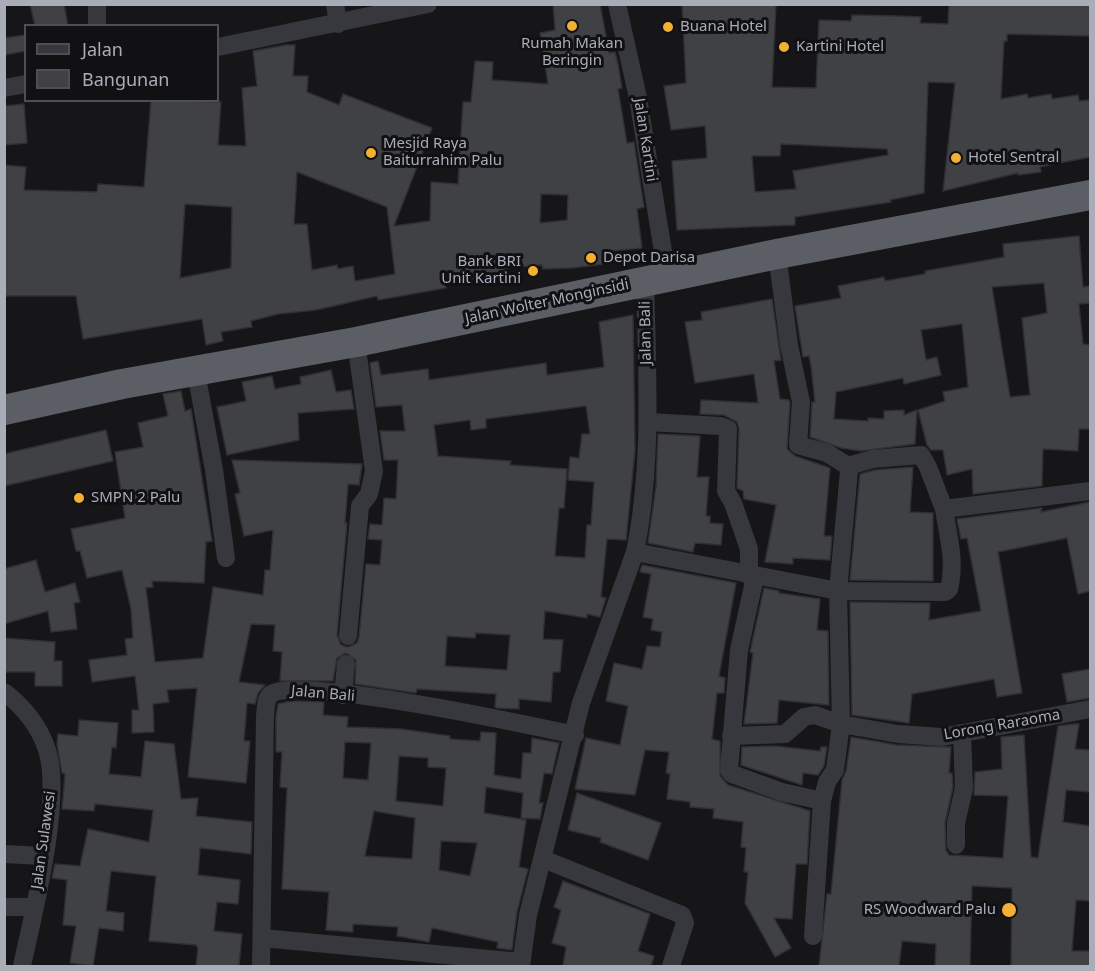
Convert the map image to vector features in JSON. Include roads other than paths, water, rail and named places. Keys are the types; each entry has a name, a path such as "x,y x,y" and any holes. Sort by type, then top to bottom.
{"highway":[{"name":"Jalan Wolter Monginsidi","path":"4,410 122,384 356,342 777,254 1090,195"}],"street":[{"path":"97,4 97,24"},
{"path":"335,4 338,24"},
{"path":"219,47 428,4"},
{"name":"Jalan Kartini","path":"617,4 638,98 656,278"},
{"path":"4,88 24,84"},
{"path":"635,552 838,591 938,592 949,589 952,567 950,537 944,509 928,466 921,455 873,459 848,466 827,453 798,445 801,402 789,345 777,254"},
{"name":"Jalan Bali","path":"521,964 528,915 575,735 581,703 635,552 647,460 656,278"},
{"path":"348,636 360,506 372,486 374,471 356,342"},
{"path":"196,372 214,470 226,558"},
{"path":"648,422 720,426 728,429 726,491 733,503 749,549 752,576 739,650 730,773 782,792 822,801"},
{"path":"813,936 822,801 827,782 835,770 841,724 838,591 848,466"},
{"path":"944,509 1090,491"},
{"path":"343,695 346,664"},
{"name":"Jalan Bali","path":"261,966 267,700 272,694 283,690 343,695 459,710 575,735"},
{"name":"Jalan Sulawesi","path":"4,692 25,710 39,732 51,762 52,784 43,856 21,966"},
{"name":"Lorong Raraoma","path":"731,736 785,734 808,715 815,715 841,724 909,735 942,737 1090,708"},
{"path":"956,844 956,823 964,788 962,733"},
{"path":"4,854 43,856"},
{"path":"543,859 682,915 685,923 671,966"},
{"path":"4,906 34,907"},
{"path":"262,938 521,964"}],"place":[{"name":"Rumah Makan Beringin","path":"572,26"},
{"name":"Buana Hotel","path":"668,27"},
{"name":"Kartini Hotel","path":"784,47"},
{"name":"Mesjid Raya Baiturrahim Palu","path":"371,153"},
{"name":"Hotel Sentral","path":"956,158"},
{"name":"Depot Darisa","path":"591,258"},
{"name":"Bank BRI Unit Kartini","path":"533,271"},
{"name":"SMPN 2 Palu","path":"79,498"},
{"name":"RS Woodward Palu","path":"1009,910"}]}
